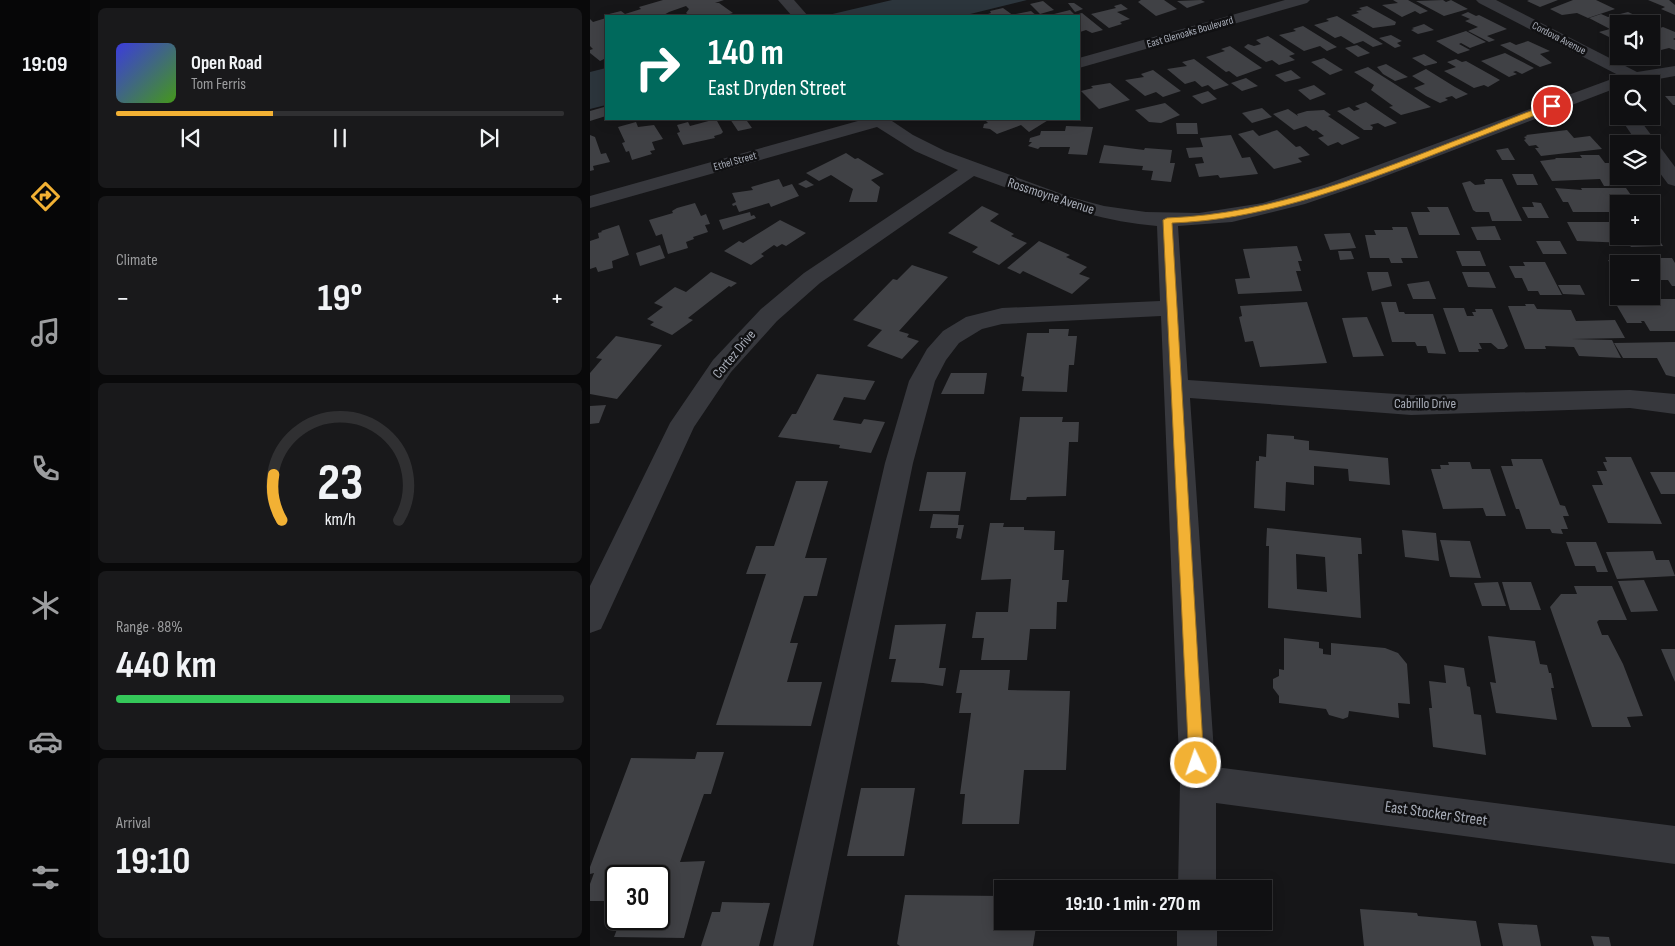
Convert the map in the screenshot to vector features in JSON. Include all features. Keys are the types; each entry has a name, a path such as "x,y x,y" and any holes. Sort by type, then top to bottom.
{"street":[{"path":"786,0 799,15"},
{"name":"East Glenoaks Boulevard","path":"1080,63 1302,0"},
{"name":"Cordova Avenue","path":"1484,0 1632,75"},
{"name":"Rossmoyne Avenue","path":"1649,75 1675,71"},
{"name":"Rossmoyne Avenue","path":"882,120 916,143 972,169 1079,207 1122,216 1167,220 1204,219 1264,208 1339,188 1610,93"},
{"name":"Ethel Street","path":"590,202 877,120"},
{"path":"1660,160 1675,180"},
{"name":"Cortez Drive","path":"590,619 683,423 722,366 769,315 812,278 972,169"},
{"path":"1167,220 1198,783 1198,880"},
{"path":"794,946 899,463 922,382 936,355 951,337 974,323 1002,316 1172,308"},
{"name":"Cabrillo Drive","path":"1176,388 1411,405 1630,399 1675,404"},
{"name":"East Stocker Street","path":"1198,783 1675,845"},
{"path":"1197,930 1197,946"}],"shaded area":[{"path":"892,0 1027,0 966,15 828,15"},
{"path":"605,68 605,105 590,109 590,72"}],"building":[{"path":"663,0 724,0 715,3 719,3 733,13 726,15 689,15 686,13 689,9 686,6 664,15 609,14 621,11 625,14 641,9 639,7"},
{"path":"1141,0 1164,0 1177,9 1156,16 1138,2"},
{"path":"1201,0 1205,2 1187,8 1177,1"},
{"path":"1393,0 1408,0 1428,11 1420,14 1415,11 1402,17 1382,5 1398,3"},
{"path":"1443,0 1446,2 1451,0 1468,9 1444,16 1416,1"},
{"path":"1558,0 1540,7 1527,1"},
{"path":"1573,0 1596,0 1615,9 1588,18 1577,13 1562,15 1550,9"},
{"path":"1648,0 1669,0 1675,5 1675,15 1661,9 1665,7"},
{"path":"1043,1 1054,10 1040,14 1030,4"},
{"path":"1068,3 1074,3 1083,9 1075,12"},
{"path":"1121,4 1128,9 1117,12 1130,19 1120,22 1122,24 1109,28 1091,14 1116,8 1114,6"},
{"path":"1367,6 1396,22 1395,25 1373,28 1351,15 1359,13 1356,11 1362,10 1359,8"},
{"path":"1003,8 1013,15 990,15 988,14 991,13 990,11"},
{"path":"1070,10 1075,15 1056,15 1054,14"},
{"path":"1031,11 1036,15 1017,15"},
{"path":"1468,12 1476,16 1479,15 1507,29 1487,36 1495,40 1489,42 1468,31 1478,27 1465,21 1470,19 1461,15"},
{"path":"1628,12 1634,15 1616,15"},
{"path":"1082,13 1103,30 1092,33 1086,30 1080,32 1080,15 1075,15"},
{"path":"1601,14 1610,16 1610,29 1589,18"},
{"path":"1337,16 1383,44 1373,47 1363,41 1354,44 1341,36 1335,38 1314,25 1329,21 1326,19"},
{"path":"605,18 605,58 600,61 590,53 590,50 593,49 590,46 590,19 593,22"},
{"path":"1424,24 1434,30 1418,34 1411,30 1414,29 1412,28"},
{"path":"1303,26 1337,47 1327,51 1320,46 1304,51 1279,35 1296,31 1293,29"},
{"path":"1663,27 1675,32 1675,38 1673,39 1675,40 1675,50 1669,48 1660,50 1660,28"},
{"path":"1610,29 1610,37 1609,37 1599,32"},
{"path":"1466,31 1486,42 1470,48 1461,43 1459,44 1470,50 1458,54 1436,41"},
{"path":"1391,35 1402,41 1397,43 1401,46 1395,48 1379,38"},
{"path":"1268,36 1295,54 1289,56 1295,60 1279,65 1272,60 1266,62 1244,47 1248,44 1254,46 1261,44 1256,40"},
{"path":"1528,41 1550,51 1540,54 1552,63 1540,67 1500,45 1510,42 1516,45"},
{"path":"1357,45 1370,53 1358,57 1345,48"},
{"path":"1230,46 1262,68 1237,77 1229,71 1226,72 1206,57 1225,51 1221,49"},
{"path":"1505,53 1534,68 1522,74 1516,71 1513,72 1517,74 1509,77 1481,61"},
{"path":"1424,54 1437,63 1425,66 1412,58"},
{"path":"1324,58 1343,70 1330,75 1311,62"},
{"path":"1194,59 1229,85 1214,90 1208,85 1202,87 1195,81 1185,84 1167,69 1187,66 1182,62"},
{"path":"1456,59 1462,62 1466,61 1500,80 1488,87 1484,85 1474,88 1444,71 1456,67 1447,62"},
{"path":"1386,64 1408,77 1395,81 1383,74 1377,67"},
{"path":"1368,67 1431,107 1401,115 1389,107 1393,106 1371,90 1374,85 1354,72"},
{"path":"1426,69 1468,94 1456,99 1452,96 1445,98 1448,100 1440,103 1426,96 1414,88 1425,84 1412,76"},
{"path":"1153,70 1181,91 1163,97 1156,92 1145,96 1125,80 1144,77 1141,74"},
{"path":"1291,70 1301,78 1285,82 1275,75"},
{"path":"1246,78 1258,86 1242,91 1231,83"},
{"path":"1110,83 1130,100 1099,109 1081,91 1093,88 1091,86"},
{"path":"1314,85 1326,94 1310,100 1298,90"},
{"path":"1208,91 1217,99 1202,104 1192,96"},
{"path":"1665,96 1675,96 1675,105 1673,105"},
{"path":"1366,102 1397,123 1385,127 1378,123 1370,125 1373,127 1372,130 1364,130 1337,111 1349,107 1354,111 1360,109 1355,106"},
{"path":"1165,103 1180,115 1161,123 1149,122 1135,110"},
{"path":"604,107 605,116 590,121 590,111"},
{"path":"1262,108 1272,117 1252,123 1242,113"},
{"path":"1288,109 1298,116 1297,114 1307,111 1324,110 1331,115 1328,116 1360,138 1342,145 1338,142 1328,146 1318,138 1324,136 1316,130 1313,131 1306,126 1294,130 1273,114"},
{"path":"717,120 723,132 714,136 715,138 683,145 677,133 680,132 677,125 688,122 690,126"},
{"path":"731,120 750,120 747,121 752,128 738,131"},
{"path":"985,120 1048,120 1029,132 1021,125 997,134 990,129 983,128 984,124 988,123"},
{"path":"636,122 638,127 654,125 663,139 652,142 655,150 650,151 652,154 632,160 629,151 626,152 622,143 625,142 618,127"},
{"path":"1176,123 1197,123 1198,134 1177,134"},
{"path":"1066,126 1093,127 1087,155 1068,154 1070,147 1040,147 1038,149 1028,146 1032,142 1029,142 1030,138 1040,135 1041,131 1065,131"},
{"path":"1253,130 1259,136 1277,130 1296,147 1300,146 1310,155 1298,158 1302,162 1274,169 1238,134"},
{"path":"1567,130 1574,138 1590,136 1602,149 1541,156 1535,148 1539,148 1536,145 1529,146 1524,140 1526,135"},
{"path":"590,135 595,137 601,154 606,153 610,162 593,166 594,170 590,171"},
{"path":"1231,135 1242,158 1250,157 1258,174 1220,178 1218,175 1199,177 1195,164 1204,163 1202,157 1189,158 1186,148 1203,147 1200,138"},
{"path":"1104,145 1144,150 1145,148 1172,150 1170,163 1175,163 1171,182 1151,180 1153,171 1142,170 1143,166 1099,163"},
{"path":"1508,148 1515,160 1502,160 1496,150"},
{"path":"846,153 884,174 871,180 880,187 877,202 849,202 853,189 831,175 819,181 806,173"},
{"path":"1580,155 1599,155 1605,163 1610,163 1610,185 1624,186 1604,186 1600,179 1552,181 1540,161 1555,158 1582,158"},
{"path":"1512,174 1533,174 1538,185 1517,185"},
{"path":"779,179 783,187 792,184 799,196 771,207 769,203 739,212 736,205 733,206 732,204 736,202 732,193 753,190 751,187"},
{"path":"1485,179 1502,179 1522,221 1492,221 1489,212 1476,212 1473,210 1462,183 1470,181 1475,185 1485,184"},
{"path":"806,180 814,185 806,188 798,184"},
{"path":"1555,188 1582,190 1581,188 1626,188 1631,195 1610,195 1610,212 1573,212 1568,202 1563,202"},
{"path":"1532,202 1541,203 1549,218 1528,218 1522,207 1534,207"},
{"path":"695,203 701,216 706,214 710,224 705,225 708,232 693,237 694,239 686,242 688,248 668,254 662,234 656,236 649,220 673,213 672,211 677,208"},
{"path":"982,206 999,214 990,221 1014,234 1011,236 1027,243 999,265 972,252 978,247 948,233"},
{"path":"1427,207 1448,207 1460,235 1419,235 1411,212 1430,212"},
{"path":"750,212 751,216 754,215 756,218 723,230 719,220"},
{"path":"780,220 806,233 786,246 782,244 777,247 774,245 761,254 764,256 751,265 724,251 739,241 743,243"},
{"path":"1567,222 1610,222 1610,242 1577,241"},
{"path":"619,225 629,255 612,261 613,268 598,272 596,267 590,269 590,241 599,238 598,233 601,231"},
{"path":"1495,226 1501,240 1477,240 1471,227"},
{"path":"1392,227 1407,227 1418,258 1401,258 1403,263 1391,263 1389,258 1370,258 1365,235 1376,235 1374,230 1393,230"},
{"path":"1350,233 1356,248 1330,250 1324,234"},
{"path":"1039,241 1070,255 1066,257 1087,267 1079,274 1090,278 1072,294 1023,271 1020,274 1007,268"},
{"path":"1536,241 1560,241 1567,254 1543,254"},
{"path":"1660,241 1663,246 1631,247 1630,245 1660,245"},
{"path":"660,245 665,258 640,266 636,253"},
{"path":"1297,246 1302,261 1298,261 1301,271 1296,271 1302,291 1238,294 1235,279 1250,278 1243,249"},
{"path":"1338,251 1351,251 1354,259 1340,260"},
{"path":"1456,251 1480,251 1486,266 1462,266"},
{"path":"1660,258 1672,258 1675,263 1675,286 1672,286 1668,280 1660,280"},
{"path":"1523,262 1545,262 1562,295 1540,295 1538,291 1528,291 1522,278 1515,278 1509,266 1525,266"},
{"path":"912,265 948,277 899,331 909,334 907,337 919,341 902,359 867,346 882,330 853,320 893,279 897,280"},
{"path":"711,272 737,283 731,287 729,286 688,318 693,320 672,335 650,325 654,322 647,319 663,307 654,303 675,287 686,292"},
{"path":"1367,272 1388,272 1392,286 1372,291"},
{"path":"1462,272 1489,272 1496,288 1468,287"},
{"path":"1429,281 1436,299 1413,299 1407,284"},
{"path":"1558,285 1580,285 1585,295 1563,294"},
{"path":"1660,299 1675,299 1675,331 1650,331 1644,321 1641,321 1642,323 1627,323 1616,305 1660,305"},
{"path":"1307,302 1327,363 1260,367 1253,341 1245,342 1239,317 1242,316 1240,306"},
{"path":"1381,302 1396,302 1399,312 1404,312 1405,314 1433,314 1446,354 1428,353 1426,346 1417,346 1415,342 1392,342"},
{"path":"1525,304 1534,304 1537,309 1571,310 1576,321 1615,320 1625,338 1572,339 1612,340 1621,358 1579,356 1574,347 1545,346 1546,349 1525,349 1508,306 1526,306"},
{"path":"1443,308 1464,308 1467,316 1474,316 1472,312 1476,312 1475,309 1492,309 1508,346 1504,349 1498,349 1491,343 1479,343 1482,349 1478,349 1479,352 1459,352"},
{"path":"1367,317 1384,356 1353,357 1342,318"},
{"path":"1049,329 1069,329 1068,336 1077,336 1074,365 1069,365 1067,392 1022,391 1024,377 1021,376 1027,333 1049,333"},
{"path":"616,336 662,345 617,399 590,394 590,373 602,359 596,358"},
{"path":"1675,342 1675,377 1666,375 1657,358 1623,358 1614,343"},
{"path":"951,373 987,373 984,394 941,394"},
{"path":"817,374 875,381 865,400 844,397 833,420 861,424 864,419 885,422 871,453 839,448 840,445 778,437 792,414 796,414"},
{"path":"606,405 599,423 590,424 590,406"},
{"path":"1020,417 1063,417 1062,422 1079,422 1078,442 1069,442 1066,496 1027,497 1026,500 1010,500"},
{"path":"1267,434 1294,436 1294,439 1309,441 1309,450 1388,458 1390,485 1349,481 1348,469 1314,466 1314,485 1286,482 1285,511 1254,508 1256,461 1259,461 1259,456 1266,457"},
{"path":"1605,457 1631,457 1662,524 1608,523 1592,485 1603,485 1597,471 1607,471 1603,462 1607,462"},
{"path":"1511,459 1542,459 1560,505 1565,506 1569,516 1563,516 1568,529 1561,529 1563,534 1552,533 1550,529 1526,529 1519,509 1516,509 1501,466 1513,466"},
{"path":"1448,462 1470,462 1472,469 1490,469 1506,516 1486,516 1483,508 1443,509 1431,469 1441,469 1440,465 1449,465"},
{"path":"927,472 966,472 960,511 919,511"},
{"path":"1650,472 1675,472 1675,494 1661,494"},
{"path":"796,481 828,481 805,558 827,558 817,596 804,596 790,643 798,643 787,682 822,682 811,726 716,725 766,574 746,574 756,546 774,546"},
{"path":"933,514 959,515 958,525 964,525 961,539 956,538 958,528 930,528"},
{"path":"990,523 1004,523 1003,527 1024,527 1024,530 1055,531 1054,550 1064,550 1062,580 1069,580 1067,602 1057,602 1056,629 1030,629 1027,660 981,660 984,638 972,638 976,612 1008,612 1011,579 981,580"},
{"path":"1267,528 1361,538 1362,554 1358,554 1361,618 1268,608 1269,546 1266,546","holes":["1296,554 1325,557 1327,592 1297,589"]},
{"path":"1402,530 1436,533 1439,561 1405,557"},
{"path":"1440,540 1470,541 1481,578 1450,577"},
{"path":"1566,542 1596,542 1608,572 1597,572 1595,566 1575,566"},
{"path":"1653,551 1656,560 1669,560 1675,576 1617,579 1606,552"},
{"path":"1644,580 1658,611 1631,612 1618,581"},
{"path":"1498,582 1506,606 1482,606 1474,583"},
{"path":"1502,582 1531,582 1541,610 1510,610"},
{"path":"1574,586 1612,586 1627,620 1599,620 1597,622 1602,635 1608,635 1623,664 1643,716 1627,717 1631,727 1592,727 1550,607 1561,594 1577,594"},
{"path":"946,624 939,668 946,668 943,686 891,682 896,659 889,659 895,625"},
{"path":"1488,636 1535,641 1540,664 1547,665 1549,673 1551,673 1554,688 1551,688 1557,720 1496,713 1490,682 1496,683"},
{"path":"1284,638 1319,642 1319,648 1323,649 1323,654 1331,655 1331,643 1385,648 1398,653 1407,664 1410,704 1398,703 1399,718 1349,711 1348,717 1343,719 1329,715 1326,709 1279,703 1279,696 1273,688 1273,679 1279,676 1279,669 1284,670"},
{"path":"1661,649 1675,649 1675,682"},
{"path":"1444,665 1464,668 1467,686 1470,687 1474,714 1481,715 1486,755 1433,747 1429,708 1432,708 1429,681 1446,683"},
{"path":"960,670 1010,670 1008,690 1070,691 1066,770 1024,770 1019,824 962,824 965,794 960,794 971,713 959,713 962,693 956,693"},
{"path":"697,752 724,752 711,794 704,794 680,862 705,861 684,938 614,937 617,930 670,930 670,865 605,865 605,901 590,901 590,884 594,873 590,874 590,867 631,758 695,759"},
{"path":"861,788 915,788 904,856 847,856"},
{"path":"905,895 994,896 994,930 1036,930 1033,946 900,946 897,944"},
{"path":"722,902 770,903 759,946 701,946 712,912 720,912"},
{"path":"1360,909 1417,913 1418,916 1476,921 1481,946 1364,946"},
{"path":"1498,923 1537,925 1541,946 1503,946"},
{"path":"1591,936 1609,937 1611,946 1594,946"}],"route":[{"path":"1196,763 1167,220 1204,219 1264,208 1339,188 1552,106"}]}
